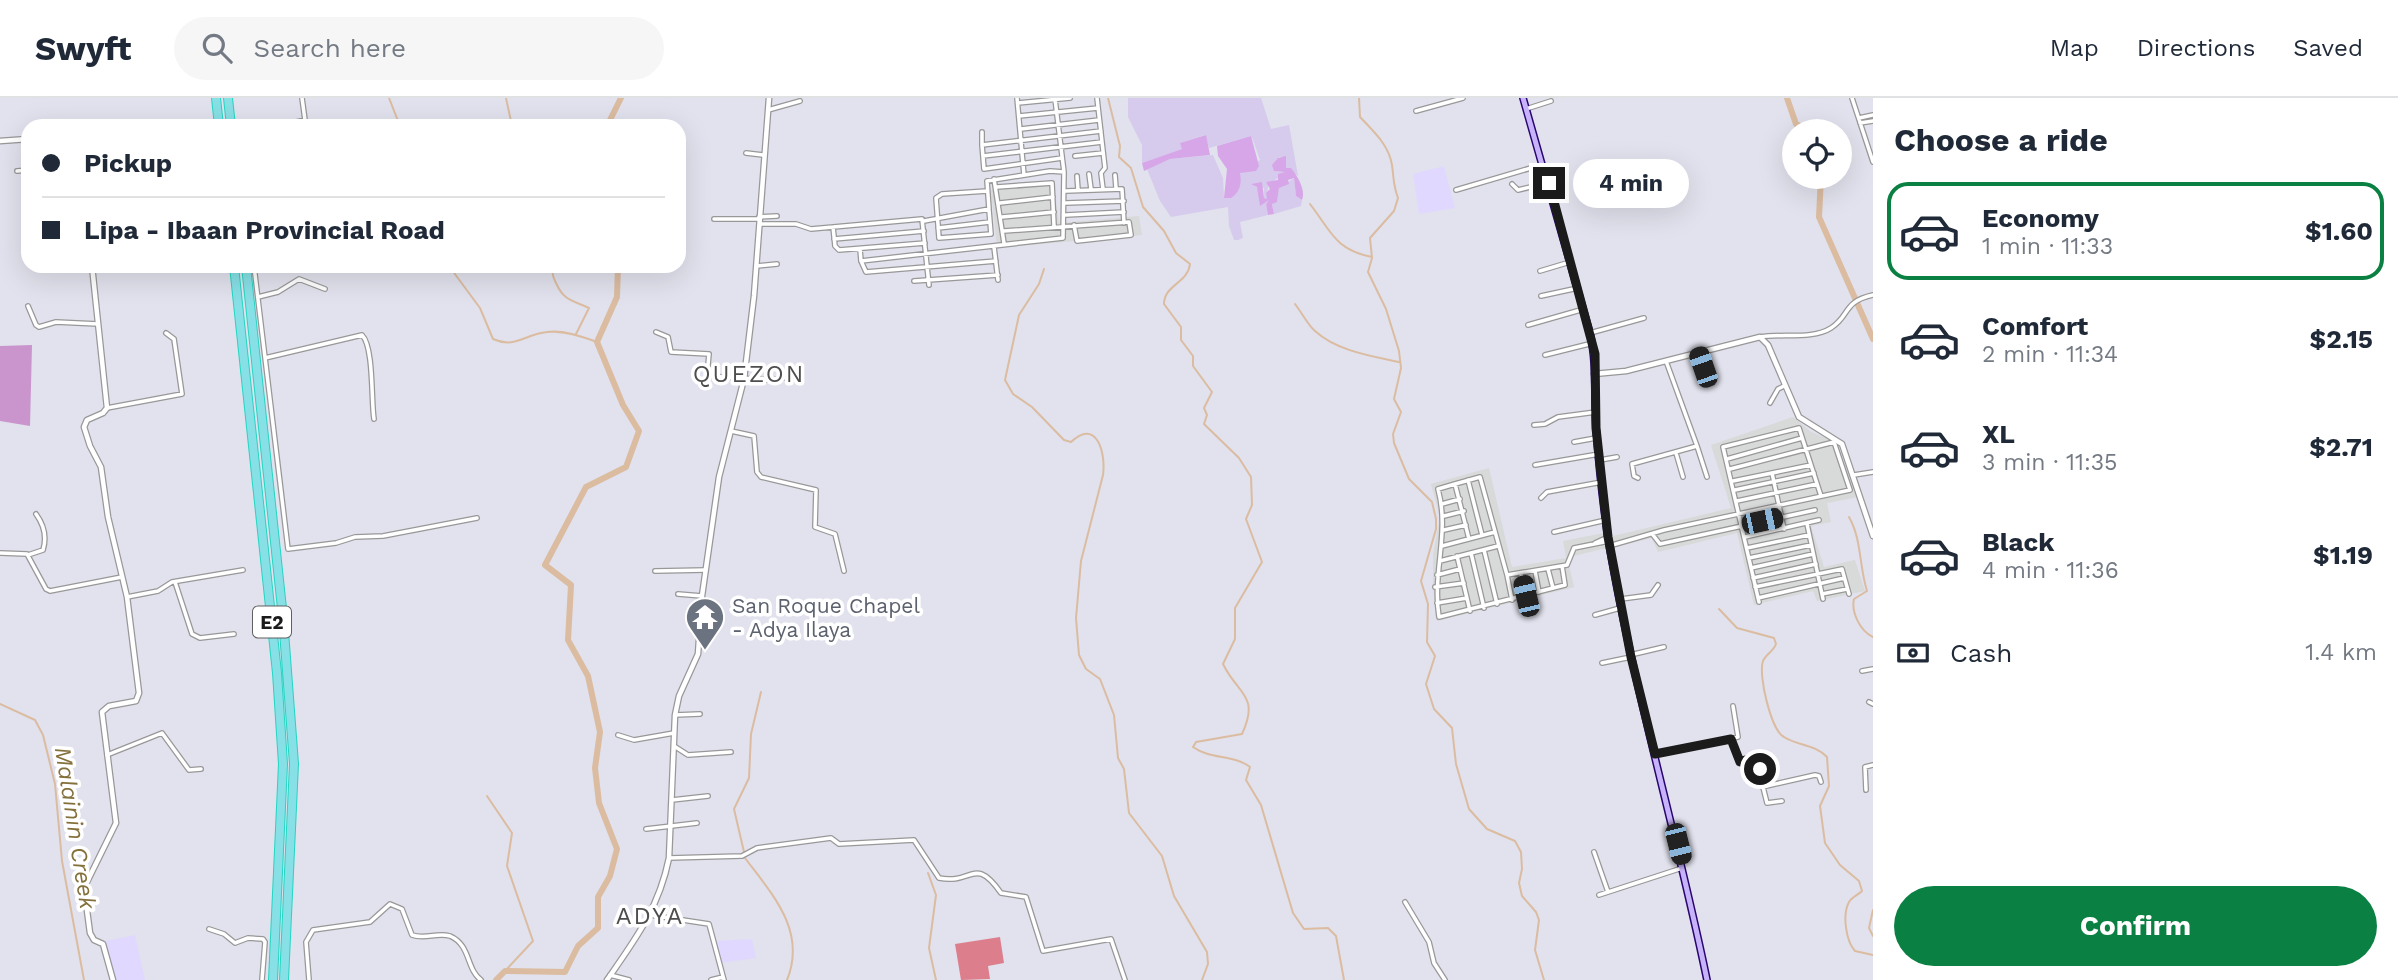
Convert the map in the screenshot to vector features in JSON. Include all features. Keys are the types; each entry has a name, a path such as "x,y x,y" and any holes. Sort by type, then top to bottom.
{"highway":[{"path":"216,98 218,119"},
{"path":"228,98 230,119"},
{"name":"E2","path":"235,273 277,673 283,764 273,980"},
{"name":"E2","path":"247,273 283,618 294,764 284,980"}],"main road":[{"path":"1523,98 1590,333 1607,541 1630,656 1684,867 1707,980"}],"street":[{"path":"302,98 304,119"},
{"path":"608,978 633,947 650,915 669,858 675,715 678,696 698,654 702,596 719,477 744,379 769,98"},
{"path":"1024,175 1018,100 1070,98"},
{"path":"1097,98 1103,153 1102,189"},
{"path":"1416,111 1462,98"},
{"path":"1852,98 1873,162"},
{"path":"861,261 1063,238 1066,191 1055,99"},
{"path":"768,110 800,101"},
{"path":"1526,109 1550,101"},
{"path":"1019,116 1098,108"},
{"path":"1859,121 1873,115"},
{"path":"1021,129 1100,121"},
{"path":"1859,121 1873,121"},
{"path":"982,145 1101,131"},
{"path":"982,132 991,233 940,239 936,198 939,195 987,191"},
{"path":"0,141 21,140"},
{"path":"983,156 1102,142"},
{"path":"746,153 763,155"},
{"path":"1075,156 1103,153"},
{"path":"984,169 1062,158"},
{"path":"1456,190 1543,164"},
{"path":"987,181 1064,172"},
{"path":"1090,174 1091,190"},
{"path":"1115,175 1116,188"},
{"path":"1077,176 1078,190"},
{"path":"994,179 1000,203 1004,243"},
{"path":"997,187 1052,183 1054,226"},
{"path":"1512,184 1518,190 1549,183"},
{"path":"1066,191 1116,188 1123,190 1124,223"},
{"path":"1000,203 1054,197"},
{"path":"1066,203 1124,201"},
{"path":"714,219 796,223 811,229 924,222 937,217 989,209"},
{"path":"1002,217 1054,212"},
{"path":"1066,215 1124,212"},
{"path":"758,220 778,216"},
{"path":"924,222 929,283"},
{"path":"938,229 990,222"},
{"path":"1004,231 1065,225 1131,224 1129,237 1077,241 1074,225"},
{"path":"833,227 839,250 925,243"},
{"path":"834,239 924,231"},
{"path":"914,281 929,283 998,277 994,247"},
{"path":"860,248 861,261 866,272 996,261"},
{"path":"1540,271 1570,262"},
{"path":"755,267 777,264"},
{"path":"93,273 107,408 103,414 87,420 84,426 90,446 101,466 107,517 127,597 139,697 109,706 102,712 116,823 114,833 84,888 90,933 94,940 103,944 113,980"},
{"path":"255,273 288,549 336,543 355,537 383,536 477,518"},
{"path":"258,297 278,292 299,279 325,289"},
{"path":"1541,296 1578,288"},
{"path":"1594,374 1666,361 1760,337 1806,334 1832,327 1852,302 1873,295"},
{"path":"28,306 36,326 56,323 98,324"},
{"path":"1528,325 1584,309"},
{"path":"1590,333 1644,318"},
{"path":"656,332 668,337 671,352 709,354 707,376 772,380 792,376"},
{"path":"107,408 182,394 174,339 166,333"},
{"path":"265,358 362,335 366,341 375,397 374,419"},
{"path":"1760,337 1768,345 1784,386 1804,422 1840,441 1873,536"},
{"path":"1545,355 1592,343"},
{"path":"1698,353 1708,381"},
{"path":"1666,361 1707,477"},
{"path":"1770,403 1778,389 1784,386"},
{"path":"1534,425 1545,424 1558,416 1596,412"},
{"path":"1821,496 1797,427 1723,447 1733,481 1758,600 1845,578"},
{"path":"731,430 754,436 757,472 761,477 815,489 816,527 835,534 844,571"},
{"path":"1574,442 1597,438"},
{"path":"1727,458 1803,438"},
{"path":"1507,575 1567,565 1573,549 1595,543 1619,543 1685,525 1850,490 1835,443 1730,470"},
{"path":"1638,478 1634,476 1632,464 1697,446"},
{"path":"1676,453 1683,477"},
{"path":"1535,465 1616,457"},
{"path":"1733,481 1811,465"},
{"path":"1854,475 1873,472"},
{"path":"1772,473 1784,528"},
{"path":"1735,490 1814,473"},
{"path":"1512,600 1481,476 1438,489 1444,516 1435,587 1439,617 1484,608 1566,585 1562,566"},
{"path":"1468,480 1482,536"},
{"path":"1541,498 1547,492 1602,482"},
{"path":"1455,484 1469,539"},
{"path":"1737,501 1817,484"},
{"path":"1442,504 1460,499"},
{"path":"1653,535 1657,544 1815,510"},
{"path":"1444,516 1464,511"},
{"path":"0,553 28,555 43,550 43,523 36,514"},
{"path":"1554,532 1606,520"},
{"path":"1745,537 1819,520"},
{"path":"1807,524 1823,596 1847,589"},
{"path":"1444,530 1466,525"},
{"path":"1685,525 1688,538"},
{"path":"1442,545 1496,532"},
{"path":"1747,548 1810,535"},
{"path":"1749,558 1811,545"},
{"path":"1440,561 1498,546"},
{"path":"1484,550 1497,604"},
{"path":"1471,553 1484,608"},
{"path":"1751,568 1813,554"},
{"path":"28,555 46,589 50,591 122,577"},
{"path":"1457,556 1470,611"},
{"path":"1753,578 1816,564"},
{"path":"1437,575 1460,569"},
{"path":"1548,569 1553,588"},
{"path":"1755,587 1843,569 1849,594"},
{"path":"127,597 158,591 175,582 243,570"},
{"path":"655,571 706,570"},
{"path":"1535,571 1539,592"},
{"path":"1521,573 1526,596"},
{"path":"175,582 192,634 200,638 234,634"},
{"path":"1435,587 1464,583"},
{"path":"1620,599 1651,595 1658,585"},
{"path":"678,594 702,596"},
{"path":"1437,604 1467,598"},
{"path":"1595,615 1622,607"},
{"path":"1602,663 1664,647"},
{"path":"1862,671 1873,669"},
{"path":"1655,754 1740,735 1733,706"},
{"path":"675,715 700,714"},
{"path":"107,755 162,733 191,772 201,769"},
{"path":"618,735 634,740 674,733"},
{"path":"1731,739 1740,762 1756,759 1767,803 1782,801"},
{"path":"674,746 688,755 731,752"},
{"path":"1866,790 1865,767 1873,765"},
{"path":"1762,787 1812,775 1819,776 1821,782"},
{"path":"672,800 708,796"},
{"path":"646,829 698,823"},
{"path":"669,858 742,856 757,848 828,839 839,844 909,839 917,842 932,872 939,878 982,873 994,881 1001,893 1026,897 1043,951 1111,939 1125,980"},
{"path":"1594,852 1608,892"},
{"path":"1599,895 1684,867"},
{"path":"1405,902 1429,942 1434,963 1445,980"},
{"path":"309,980 306,942 313,930 370,922 390,904 402,909 412,935 443,934 461,943 481,980"},
{"path":"650,915 709,924 724,979 711,980"},
{"path":"209,929 235,943 248,938 263,939 262,980"},
{"path":"608,978 629,980"}],"shaded area":[{"path":"1128,98 1261,98 1271,129 1289,125 1298,176 1286,169 1286,157 1279,157 1274,171 1285,172 1268,186 1267,199 1264,199 1264,188 1253,185 1257,187 1263,201 1269,200 1266,204 1268,215 1240,222 1243,238 1238,240 1234,240 1229,226 1228,207 1171,217 1160,201 1147,169 1170,159 1213,155 1223,178 1224,197 1240,173 1260,160 1253,140 1251,136 1209,148 1205,135 1180,143 1183,149 1142,163 1142,145 1128,117"},
{"path":"1206,135 1210,155 1170,159 1144,171 1142,163 1182,149 1180,143"},
{"path":"1251,136 1259,166 1256,171 1240,173 1238,190 1231,198 1224,198 1227,169 1218,156 1217,146"},
{"path":"1286,156 1286,168 1291,168 1301,184 1302,200 1296,196 1294,178 1288,180 1289,184 1279,188 1277,202 1272,204 1274,214 1268,215 1266,204 1269,200 1260,206 1257,187 1251,184 1262,182 1264,198 1267,199 1266,193 1270,189 1266,182 1278,180 1278,174 1285,172 1274,171 1272,165 1278,158"},
{"path":"1444,166 1455,208 1419,214 1413,174"},
{"path":"1294,178 1296,196 1302,200 1301,206 1274,214 1272,203 1277,202 1279,188"},
{"path":"1054,183 1059,223 1139,216 1142,235 997,248 991,190"},
{"path":"32,345 30,426 0,421 0,346"},
{"path":"1793,417 1811,432 1836,442 1858,497 1827,503 1831,522 1811,526 1824,567 1855,560 1865,591 1817,601 1813,591 1754,605 1737,533 1658,552 1652,538 1611,548 1609,537 1731,508 1711,445"},
{"path":"1489,468 1512,567 1566,558 1563,541 1604,533 1606,548 1574,556 1569,565 1574,587 1437,621 1433,554 1440,517 1431,484"},
{"path":"135,935 145,980 115,980 106,941"},
{"path":"1000,937 1004,963 988,966 990,979 961,980 955,944"},
{"path":"752,939 756,958 720,963 714,941"}],"waterway":[{"path":"389,98 397,119"},
{"path":"506,98 510,119"},
{"path":"610,119 621,98"},
{"path":"1108,98 1120,146 1119,157 1131,168 1143,207 1164,231 1176,253 1190,264 1185,276 1168,292 1164,304 1181,327 1181,340 1193,356 1193,366 1212,392 1204,408 1207,415 1204,424 1239,458 1251,477 1252,505 1246,519 1262,562 1235,608 1235,639 1223,664 1248,703 1247,721 1242,734 1196,742 1193,747 1250,767 1246,780 1261,805 1293,913 1304,929 1328,928 1336,936 1344,980"},
{"path":"1359,98 1360,117 1388,151 1398,198 1394,211 1370,238 1372,258 1368,272 1386,309 1399,351 1401,368 1394,399 1401,412 1393,434 1394,443 1409,479 1432,502 1436,519 1436,529 1421,581 1428,604 1427,642 1435,656 1426,684 1434,709 1452,728 1456,764 1469,809 1487,829 1515,841 1521,852 1519,883 1522,896 1536,912 1539,920 1535,950 1544,980"},
{"path":"1787,98 1794,119"},
{"path":"1820,189 1819,217 1873,339"},
{"path":"1310,204 1342,244 1350,250 1372,257"},
{"path":"1044,269 1039,284 1019,315 1005,380 1013,394 1032,407 1064,440 1071,442 1080,435 1087,434 1098,441 1101,449 1103,475 1081,561 1076,618 1079,655 1086,669 1100,679 1114,715 1118,758 1124,769 1129,813 1162,856 1174,896 1207,952 1208,964 1202,980"},
{"path":"454,273 480,308 493,339 514,342 539,333 553,332 572,334 597,342"},
{"path":"553,273 562,293 589,308 576,334"},
{"path":"496,980 505,971 565,972 578,946 598,928 598,897 610,876 617,849 599,803 595,768 600,732 588,676 568,640 571,585 545,565 586,487 626,467 639,431 623,405 597,342 617,297 618,273"},
{"path":"1295,304 1312,328 1324,338 1355,352 1399,362"},
{"path":"1849,517 1856,535 1867,591 1854,599 1854,610 1860,626 1873,637"},
{"path":"1719,609 1737,628 1774,638 1776,644 1763,661 1762,678 1775,724 1784,737 1817,750 1827,757 1829,786 1820,806 1825,843 1840,865 1859,881 1862,891 1850,900 1847,907 1847,935 1855,951 1873,955"},
{"path":"744,852 734,809 749,778 751,734 761,692"},
{"name":"Malainin Creek","path":"0,704 35,720 43,735 55,784 62,861 84,980"},
{"path":"487,796 512,833 507,866 533,941 505,971"},
{"path":"745,858 766,885 790,929 793,945 787,980"},
{"path":"928,873 936,895 929,948 936,980"},
{"path":"1873,910 1869,928 1873,936"}],"place":[{"name":"San Roque Chapel - Adya Ilaya","path":"705,651"}],"district":[{"name":"QUEZON","path":"749,374"},
{"name":"ADYA","path":"650,916"}],"route":[{"path":"1549,183 1595,354 1596,428 1608,537 1631,657 1655,754 1731,739 1740,762 1754,757 1760,769"}]}
